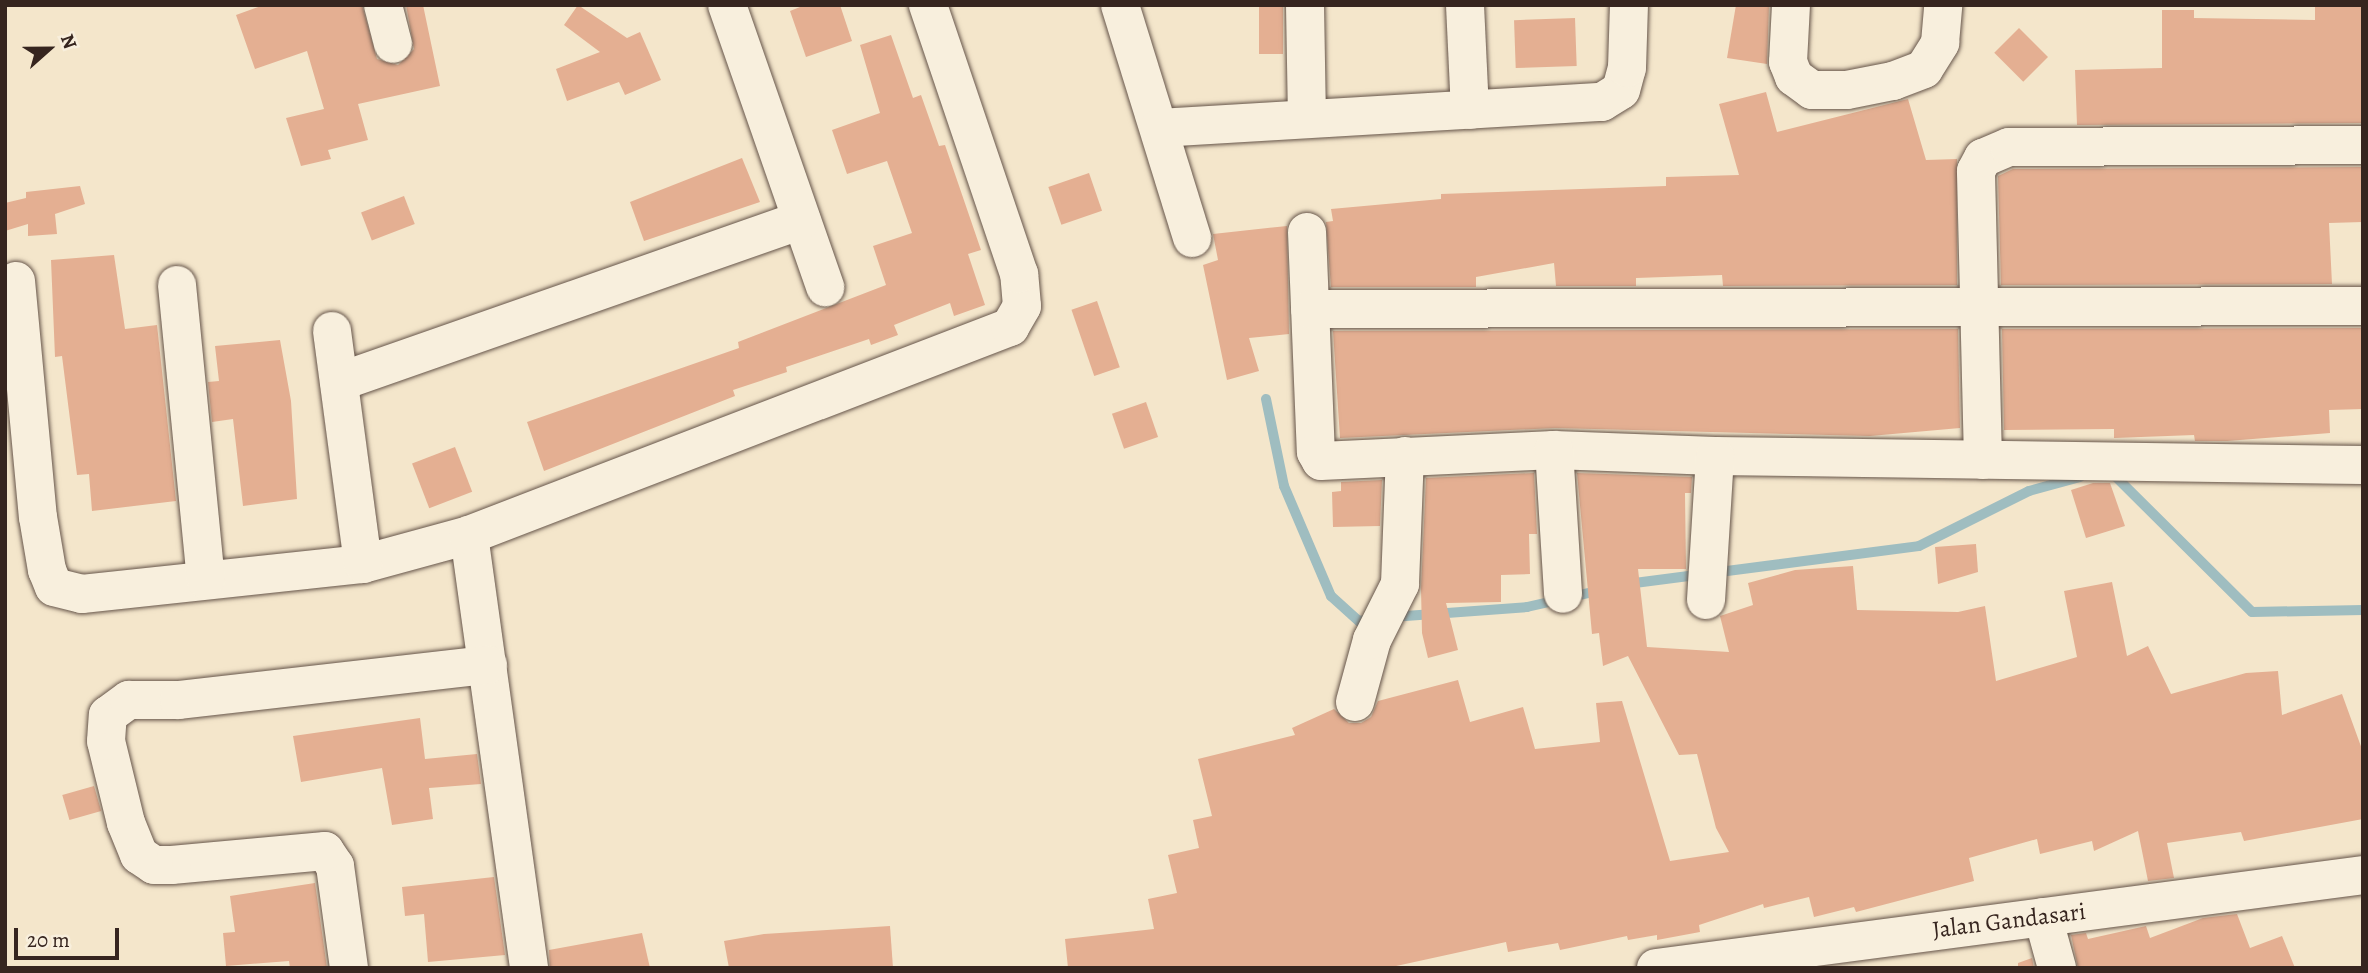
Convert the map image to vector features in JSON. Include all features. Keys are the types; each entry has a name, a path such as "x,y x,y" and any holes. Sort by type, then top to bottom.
{"street":[{"path":"383,5 393,44"},
{"path":"727,5 825,287"},
{"path":"16,281 38,517 47,570 54,587 82,594 363,564 469,535 1010,327 1022,306 1018,274 928,5"},
{"path":"1120,5 1192,237"},
{"path":"1145,5 1154,112"},
{"path":"1305,5 1307,119"},
{"path":"1465,5 1470,110"},
{"path":"1154,112 1307,119 1602,102 1621,90 1628,68 1629,5"},
{"path":"1791,5 1788,62 1794,77 1812,90 1847,90 1893,82 1924,69 1940,43 1943,5"},
{"path":"1983,460 1976,171 1983,158 1995,150 2009,147 2363,145"},
{"path":"339,382 801,220"},
{"path":"1307,232 1319,459 1554,450 1715,456 2363,465"},
{"path":"177,285 206,580"},
{"path":"1311,310 2363,306"},
{"path":"332,331 363,564"},
{"path":"1554,450 1563,594"},
{"path":"1355,702 1372,640 1401,584 1405,456"},
{"path":"1707,581 1715,456"},
{"path":"469,535 529,968"},
{"path":"349,968 335,866 325,851 172,865 154,865 139,855 126,823 106,741 108,715 129,700 192,699 488,665"},
{"name":"Jalan Gandasari","path":"1656,968 2363,875"},
{"path":"2043,917 2057,968"}],"building":[{"path":"264,5 362,5 377,59 398,65 414,49 406,5 423,5 440,86 358,104 368,140 328,150 331,159 301,166 286,118 324,109 307,51 255,69 236,15"},
{"path":"578,5 627,38 640,32 661,80 625,95 619,82 567,101 556,69 600,52 564,25"},
{"path":"805,5 840,5 852,41 806,57 790,11"},
{"path":"1259,5 1283,5 1283,54 1259,54"},
{"path":"1736,5 1769,5 1767,64 1727,58"},
{"path":"2315,6 2363,6 2363,123 2077,125 2075,70 2162,68 2162,10 2194,10 2194,18 2315,20"},
{"path":"1575,18 1577,66 1516,68 1514,20"},
{"path":"2019,28 2048,57 2023,82 1994,53"},
{"path":"891,35 913,98 921,95 939,146 945,145 981,250 968,254 985,305 954,316 950,303 894,325 898,335 871,345 869,339 786,367 787,372 733,390 735,396 544,471 527,422 739,348 738,342 886,285 873,246 912,233 887,161 847,174 832,130 880,113 860,45"},
{"path":"1766,92 1777,132 1908,99 1926,160 1957,159 1957,285 1723,286 1722,275 1636,278 1636,286 1556,286 1554,263 1476,277 1476,287 1331,287 1326,222 1333,221 1331,209 1441,199 1441,194 1666,186 1666,177 1739,175 1719,104"},
{"path":"742,158 760,202 644,241 630,202"},
{"path":"2363,167 2363,222 2329,223 2332,284 2001,285 1998,176 2013,169"},
{"path":"1089,173 1102,211 1061,225 1048,187"},
{"path":"80,186 85,204 55,214 57,234 28,236 28,224 5,231 5,203 26,198 26,192"},
{"path":"404,196 415,224 372,240 361,212"},
{"path":"1287,226 1289,334 1249,338 1259,371 1227,380 1203,265 1218,260 1213,234"},
{"path":"114,255 125,329 157,325 176,501 92,511 89,474 77,475 62,356 55,357 51,260"},
{"path":"1097,301 1120,367 1094,376 1071,310"},
{"path":"2363,328 2363,409 2329,410 2330,433 2195,441 2194,435 2114,438 2114,429 2004,430 2002,329"},
{"path":"1958,329 1960,428 1870,436 1555,428 1340,438 1333,331"},
{"path":"280,340 291,401 297,499 243,506 233,419 212,422 208,382 219,381 215,346"},
{"path":"1146,402 1158,437 1124,449 1112,414"},
{"path":"455,447 472,492 429,508 412,463"},
{"path":"1534,473 1537,534 1529,534 1530,574 1501,575 1501,602 1446,603 1458,650 1428,658 1422,633 1421,589 1426,478"},
{"path":"1577,473 1692,477 1691,493 1685,493 1686,569 1638,569 1647,647 1729,652 1720,616 1753,605 1748,583 1795,570 1853,566 1857,610 1958,612 1985,606 1996,681 2077,657 2064,591 2112,582 2127,656 2148,646 2171,694 2246,673 2278,671 2282,715 2342,694 2363,752 2363,819 2244,841 2241,832 2167,843 2174,878 2148,881 2138,831 2094,851 2092,841 2040,854 2037,839 1969,858 1974,881 1856,912 1854,907 1814,917 1809,897 1764,908 1763,904 1699,925 1700,932 1657,940 1657,935 1628,940 1627,936 1560,950 1558,943 1508,952 1506,942 1387,968 1068,968 1065,939 1154,929 1148,899 1177,893 1168,855 1199,848 1193,820 1212,816 1198,759 1295,735 1292,728 1334,709 1349,723 1361,723 1371,717 1378,701 1458,680 1470,722 1523,707 1535,749 1600,742 1596,703 1622,701 1670,861 1729,852 1716,828 1697,754 1679,755 1628,656 1603,666 1599,633 1592,634"},
{"path":"1382,480 1380,526 1333,527 1332,492 1341,491 1341,482"},
{"path":"2093,483 2110,483 2125,526 2086,538 2071,490"},
{"path":"1976,544 1978,572 1938,584 1935,547"},
{"path":"420,718 425,759 477,754 481,784 429,788 433,819 392,825 382,768 301,782 293,736"},
{"path":"94,786 101,811 69,820 62,795"},
{"path":"494,877 505,955 428,962 424,914 405,916 402,887"},
{"path":"315,883 327,968 290,968 289,961 226,966 223,933 235,932 230,896"},
{"path":"2237,914 2250,948 2282,936 2295,968 2078,968 2071,935 2086,933 2088,939 2146,926 2150,938 2203,918"},
{"path":"890,926 893,968 729,968 724,941 764,934"},
{"path":"642,933 650,968 550,968 549,950"},
{"path":"2032,958 2034,968 2018,968 2018,963"}],"waterway":[{"path":"1266,399 1284,486 1331,596 1359,621 1373,619"},
{"path":"2113,474 2252,612 2363,610"},
{"path":"1627,584 1919,546 2029,491 2080,477"},
{"path":"1392,617 1527,607 1601,590"}]}
